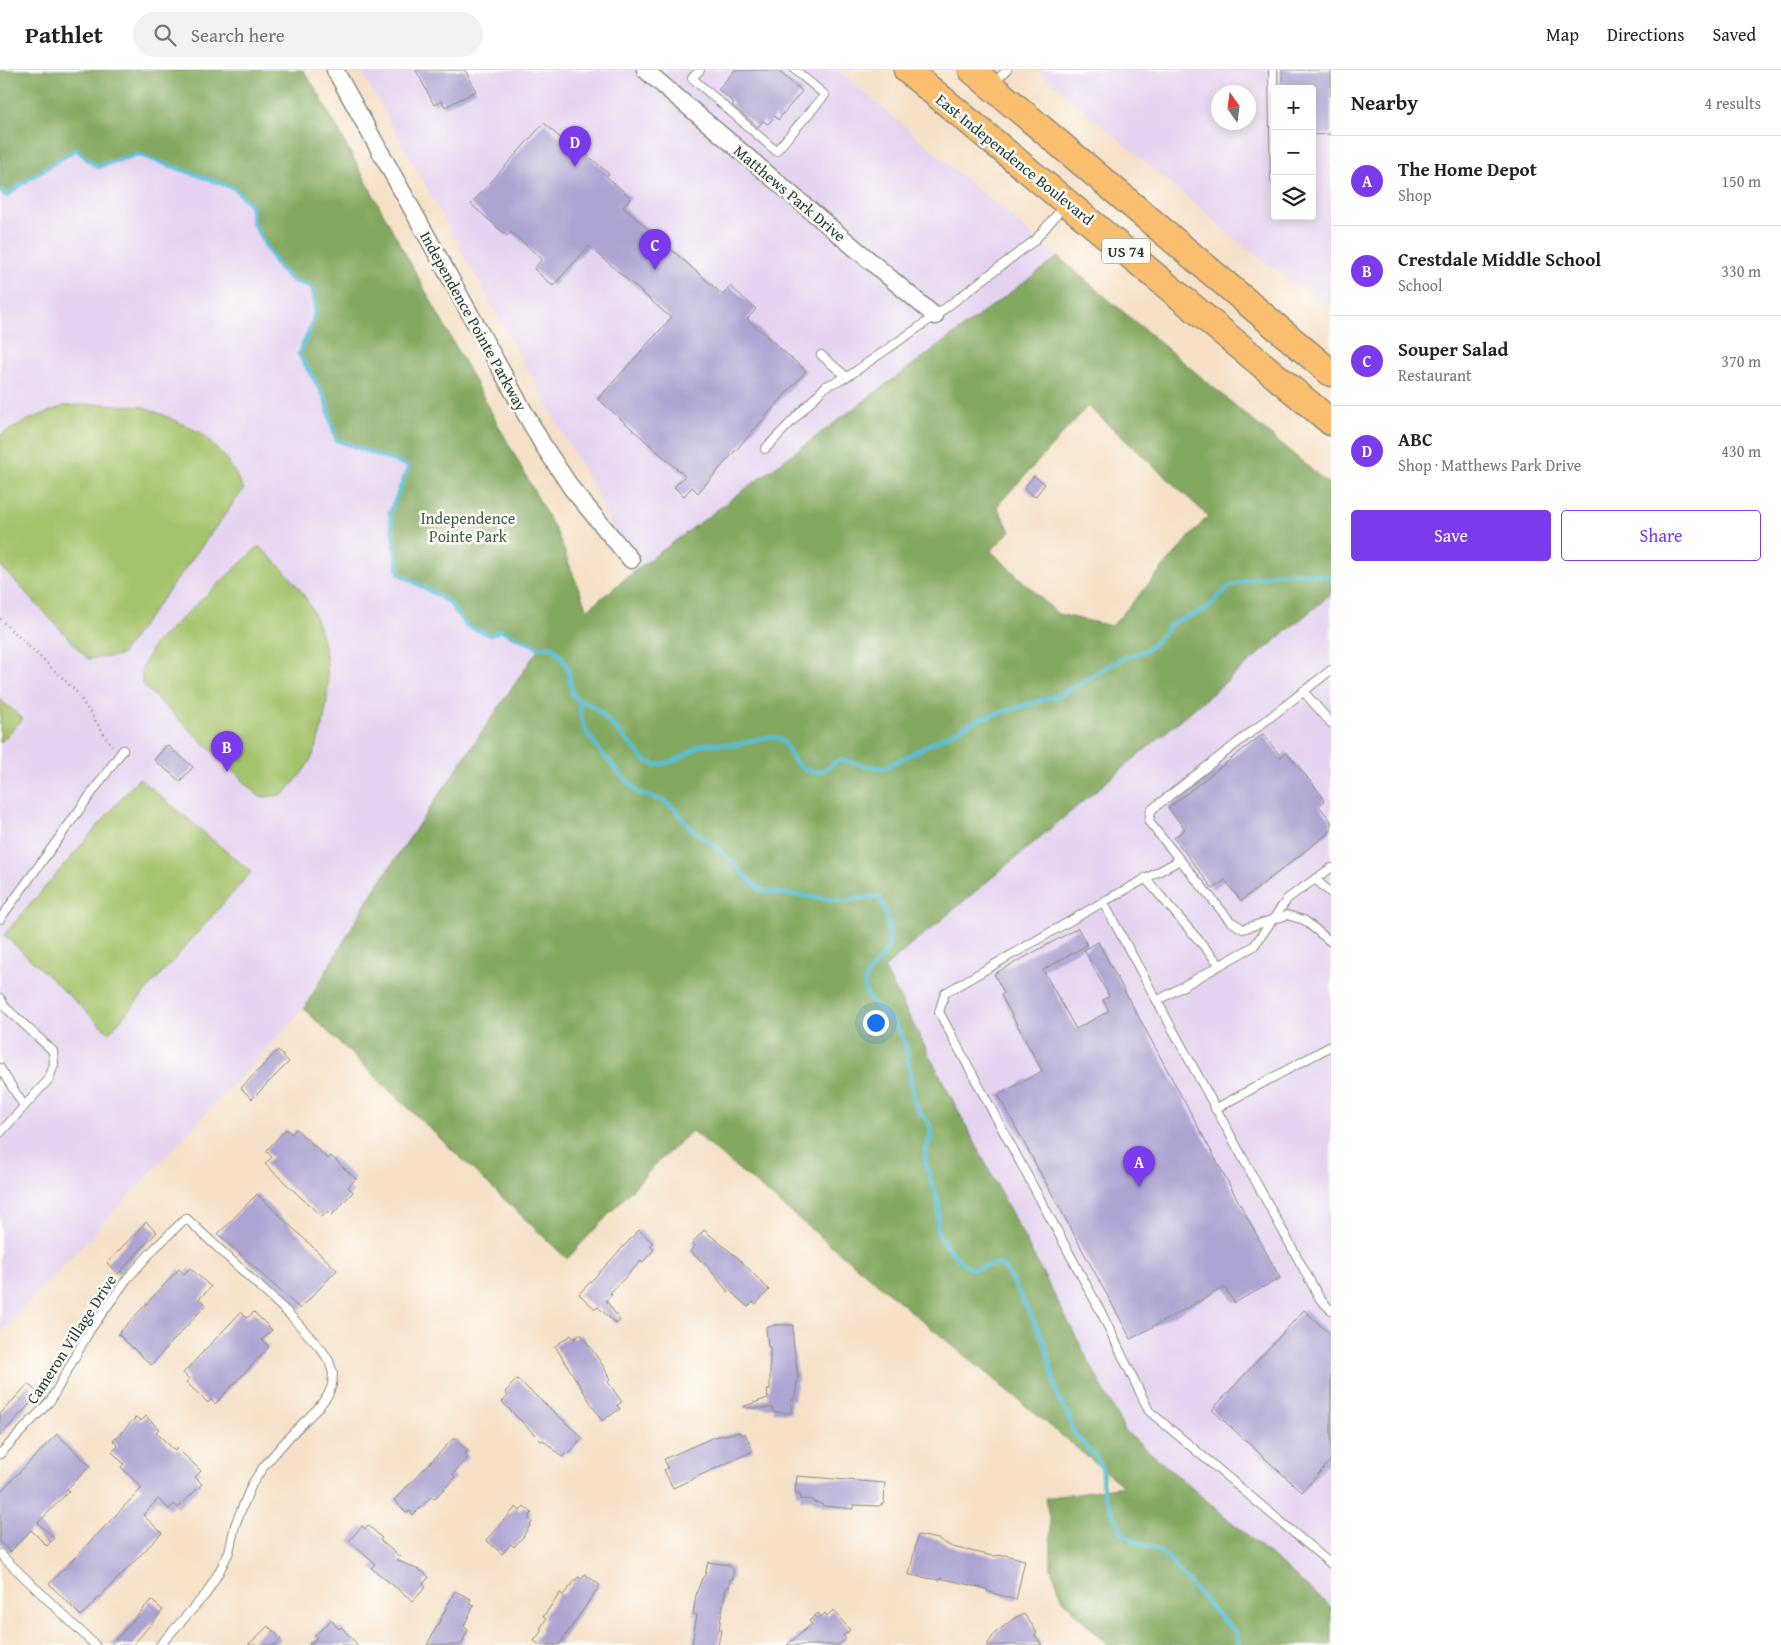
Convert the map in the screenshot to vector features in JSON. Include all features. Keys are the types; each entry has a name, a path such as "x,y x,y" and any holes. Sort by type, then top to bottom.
{"highway":[{"name":"East Independence Boulevard","path":"907,70 1331,422"},
{"name":"US 74","path":"990,75 1331,373"}],"street":[{"name":"Independence Pointe Parkway","path":"334,70 543,445 572,489 631,560"},
{"name":"Matthews Park Drive","path":"645,70 935,316"}],"lane":[{"path":"696,71 692,78 776,151 825,95 795,70"},
{"path":"1273,70 1275,175"},
{"path":"765,448 826,386 846,377 935,316 1035,240 1068,202"},
{"path":"821,355 846,377"},
{"path":"1331,670 1151,810 1149,822 1230,921 1244,929 1287,915 1304,920 1331,942"},
{"path":"1303,691 1331,723"},
{"path":"0,919 121,753"},
{"path":"1180,860 1145,878 945,993 939,1012 1101,1312 1149,1411 1331,1564"},
{"path":"1157,1001 1254,946 1288,898 1331,868"},
{"path":"1145,878 1220,965"},
{"path":"1315,879 1331,892"},
{"path":"1103,902 1320,1299 1331,1310"},
{"path":"0,998 5,1007 53,1050 54,1064 49,1079 0,1134"},
{"path":"1216,1108 1331,1046"},
{"path":"0,1068 24,1106"},
{"name":"Cameron Village Drive","path":"0,1454 51,1400 90,1330 127,1278 186,1218 290,1315 322,1350 329,1361 333,1373 332,1385 328,1395 264,1466 252,1484 235,1525 229,1552 219,1572 206,1594 160,1645"},
{"path":"0,1554 95,1645"}],"path":[{"path":"0,619 75,690 121,753"}],"shaded area":[{"path":"361,70 838,70 1058,257 632,573 599,498"},
{"path":"1037,70 1331,70 1331,308 1252,253"},
{"path":"76,149 97,167 137,154 234,188 250,204 253,223 292,280 311,286 316,299 314,317 299,354 325,397 336,440 409,466 390,513 399,573 449,602 466,625 501,630 540,648 370,896 304,1009 0,1333 0,190 7,195 22,183"},
{"path":"1331,594 1331,1608 1125,1431 883,968"}],"green space":[{"name":"Independence Pointe Park","path":"0,70 303,70 317,91 558,535 587,610 632,573 1058,257 1331,486 1331,594 884,968 1125,1431 1331,1607 1331,1645 1107,1645 1063,1600 1051,1568 1050,1522 1045,1498 1123,1486 692,1131 654,1166 567,1259 304,1009 370,896 539,648 501,630 490,635 466,625 449,602 399,573 390,513 409,466 336,440 325,397 299,354 315,312 314,295 311,286 292,280 278,267 253,223 250,204 234,188 137,154 97,167 76,149 22,183 7,196 0,190","holes":["1088,406 1208,516 1112,626 1058,614 991,551 1010,531 997,506"]},
{"path":"100,404 144,407 201,433 226,458 244,489 120,656 88,659 0,565 0,435 30,419 64,406"},
{"path":"259,546 295,583 314,614 325,649 328,686 323,723 315,750 308,764 283,795 260,797 142,684 142,668 154,644"},
{"path":"0,699 23,719 0,743"},
{"path":"139,778 251,872 109,1033 4,935"}],"building":[{"path":"416,70 465,70 476,91 445,107 442,101 434,105"},
{"path":"735,70 777,70 802,91 778,120 775,116 768,124 763,121 758,127 732,105 734,103 718,89"},
{"path":"1282,70 1331,70 1331,134 1316,135 1316,85 1282,85"},
{"path":"544,123 569,146 573,142 609,174 606,176 631,198 623,207 723,295 730,286 756,309 747,319 806,371 698,493 692,487 684,496 674,487 685,476 598,399 671,318 589,246 553,286 534,269 542,259 511,232 507,236 471,204"},
{"path":"1034,476 1045,484 1035,497 1024,488"},
{"path":"1263,734 1281,757 1286,752 1321,794 1324,801 1319,806 1331,821 1331,831 1241,901 1225,880 1213,889 1174,838 1185,829 1168,808"},
{"path":"167,745 193,767 180,781 154,760"},
{"path":"1078,928 1087,945 1043,970 1076,1029 1109,1011 1103,1000 1109,996 1084,950 1098,942 1280,1278 1234,1303 1225,1287 1131,1339 998,1095 1042,1071 1001,995 1004,993 994,974"},
{"path":"278,1050 289,1062 252,1099 241,1088"},
{"path":"286,1129 292,1134 296,1129 328,1159 331,1156 356,1179 348,1187 353,1192 332,1215 328,1211 322,1217 265,1164 272,1157 266,1151"},
{"path":"257,1194 337,1270 300,1309 218,1234"},
{"path":"146,1222 157,1232 118,1274 107,1263"},
{"path":"639,1230 653,1243 650,1246 654,1250 610,1293 612,1295 606,1300 620,1321 616,1324 598,1307 595,1309 579,1294"},
{"path":"704,1230 738,1258 769,1290 756,1304 753,1302 748,1307 729,1290 728,1292 708,1267 690,1251 695,1246 692,1243"},
{"path":"190,1268 211,1287 199,1299 206,1305 151,1365 118,1334 179,1269 184,1274"},
{"path":"1304,1310 1331,1335 1331,1460 1302,1492 1212,1410"},
{"path":"241,1312 247,1318 254,1312 272,1330 262,1340 269,1347 215,1404 211,1400 208,1403 186,1382 189,1379 183,1373"},
{"path":"775,1325 793,1325 798,1377 794,1400 791,1400 791,1413 773,1412 773,1408 745,1408 745,1406 768,1398 767,1390 770,1389 770,1347 768,1347 766,1328"},
{"path":"581,1334 604,1367 610,1380 608,1382 622,1402 617,1405 620,1409 602,1421 555,1346 571,1335 574,1339"},
{"path":"517,1379 583,1438 569,1454 567,1452 562,1457 543,1440 541,1441 502,1402 508,1396 505,1392"},
{"path":"28,1384 39,1394 0,1436 0,1414"},
{"path":"146,1416 159,1429 156,1432 175,1451 177,1448 201,1471 195,1477 202,1484 178,1508 174,1504 169,1509 158,1499 143,1515 162,1533 81,1616 49,1584 142,1488 121,1467 124,1464 112,1452 118,1446 113,1441 136,1417 141,1421"},
{"path":"740,1432 741,1435 745,1433 753,1451 673,1488 664,1470 668,1468 664,1459 714,1437"},
{"path":"57,1434 90,1466 38,1523 54,1538 47,1546 31,1530 10,1552 0,1542 0,1492"},
{"path":"454,1438 468,1451 465,1454 468,1457 453,1474 455,1478 434,1499 431,1497 413,1515 410,1511 407,1513 394,1500"},
{"path":"797,1476 885,1483 884,1503 879,1506 853,1505 853,1509 824,1506 813,1502 813,1500 800,1499 800,1494 795,1494"},
{"path":"524,1506 532,1513 528,1518 532,1522 514,1547 511,1544 502,1554 486,1540 516,1507 520,1511"},
{"path":"368,1525 382,1538 380,1540 400,1557 397,1560 423,1572 429,1577 423,1584 426,1587 413,1601 371,1568 375,1564 349,1541 362,1526 365,1529"},
{"path":"918,1535 938,1539 952,1547 993,1556 1005,1555 1025,1560 1016,1600 987,1591 987,1589 940,1578 940,1580 909,1575"},
{"path":"708,1562 728,1565 733,1569 733,1579 730,1579 729,1588 726,1587 718,1645 692,1645 697,1615 693,1614 696,1595 702,1578 705,1575"},
{"path":"585,1574 600,1585 559,1645 540,1645 534,1641 542,1630 540,1629 546,1619 543,1617 560,1593 563,1595 578,1577 582,1579"},
{"path":"455,1591 471,1599 469,1603 474,1605 464,1626 468,1630 461,1645 427,1645"},
{"path":"151,1600 163,1610 133,1645 111,1645"},
{"path":"833,1610 850,1630 843,1636 846,1639 839,1645 787,1645 812,1624 809,1621 818,1613 821,1617 825,1613 827,1616"},
{"path":"1024,1614 1037,1633 1035,1635 1042,1645 987,1645 995,1633 1016,1617"},
{"path":"331,1620 339,1629 341,1627 358,1645 309,1645 317,1638 315,1635"},
{"path":"268,1626 281,1639 275,1645 248,1645"}],"waterway":[{"path":"0,190 7,196 22,183 76,149 97,167 137,154 234,188 250,204 253,223 278,267 292,280 311,286 314,296 315,313 311,328 299,354 325,397 336,440 409,466 390,513 399,573 449,602 466,625 490,635 501,630 540,648 552,646 568,669 574,697 593,706 646,761 656,765 685,756 705,744 736,745 772,737 782,740 796,762 812,772 824,770 840,760 870,766 888,766 979,719 1062,694 1112,664 1145,651 1158,640 1172,623 1205,610 1229,587 1249,579 1275,574 1302,573 1331,577"},
{"path":"580,700 580,713 584,728 619,773 639,793 666,802 676,810 690,828 715,846 762,891 843,901 880,897 889,928 890,941 883,956 866,978 865,990 871,1001 893,1022 902,1036 907,1052 915,1104 931,1129 925,1158 939,1205 937,1227 941,1239 958,1259 971,1268 976,1269 998,1264 1005,1268 1046,1347 1058,1398 1067,1412 1074,1434 1097,1458 1103,1471 1102,1482 1104,1492 1121,1531 1134,1541 1154,1548 1166,1556 1236,1633 1239,1645"}],"place":[{"name":"ABC","path":"575,167"},
{"name":"Souper Salad","path":"655,270"},
{"name":"Crestdale Middle School","path":"227,772"},
{"name":"The Home Depot","path":"1139,1187"}]}
